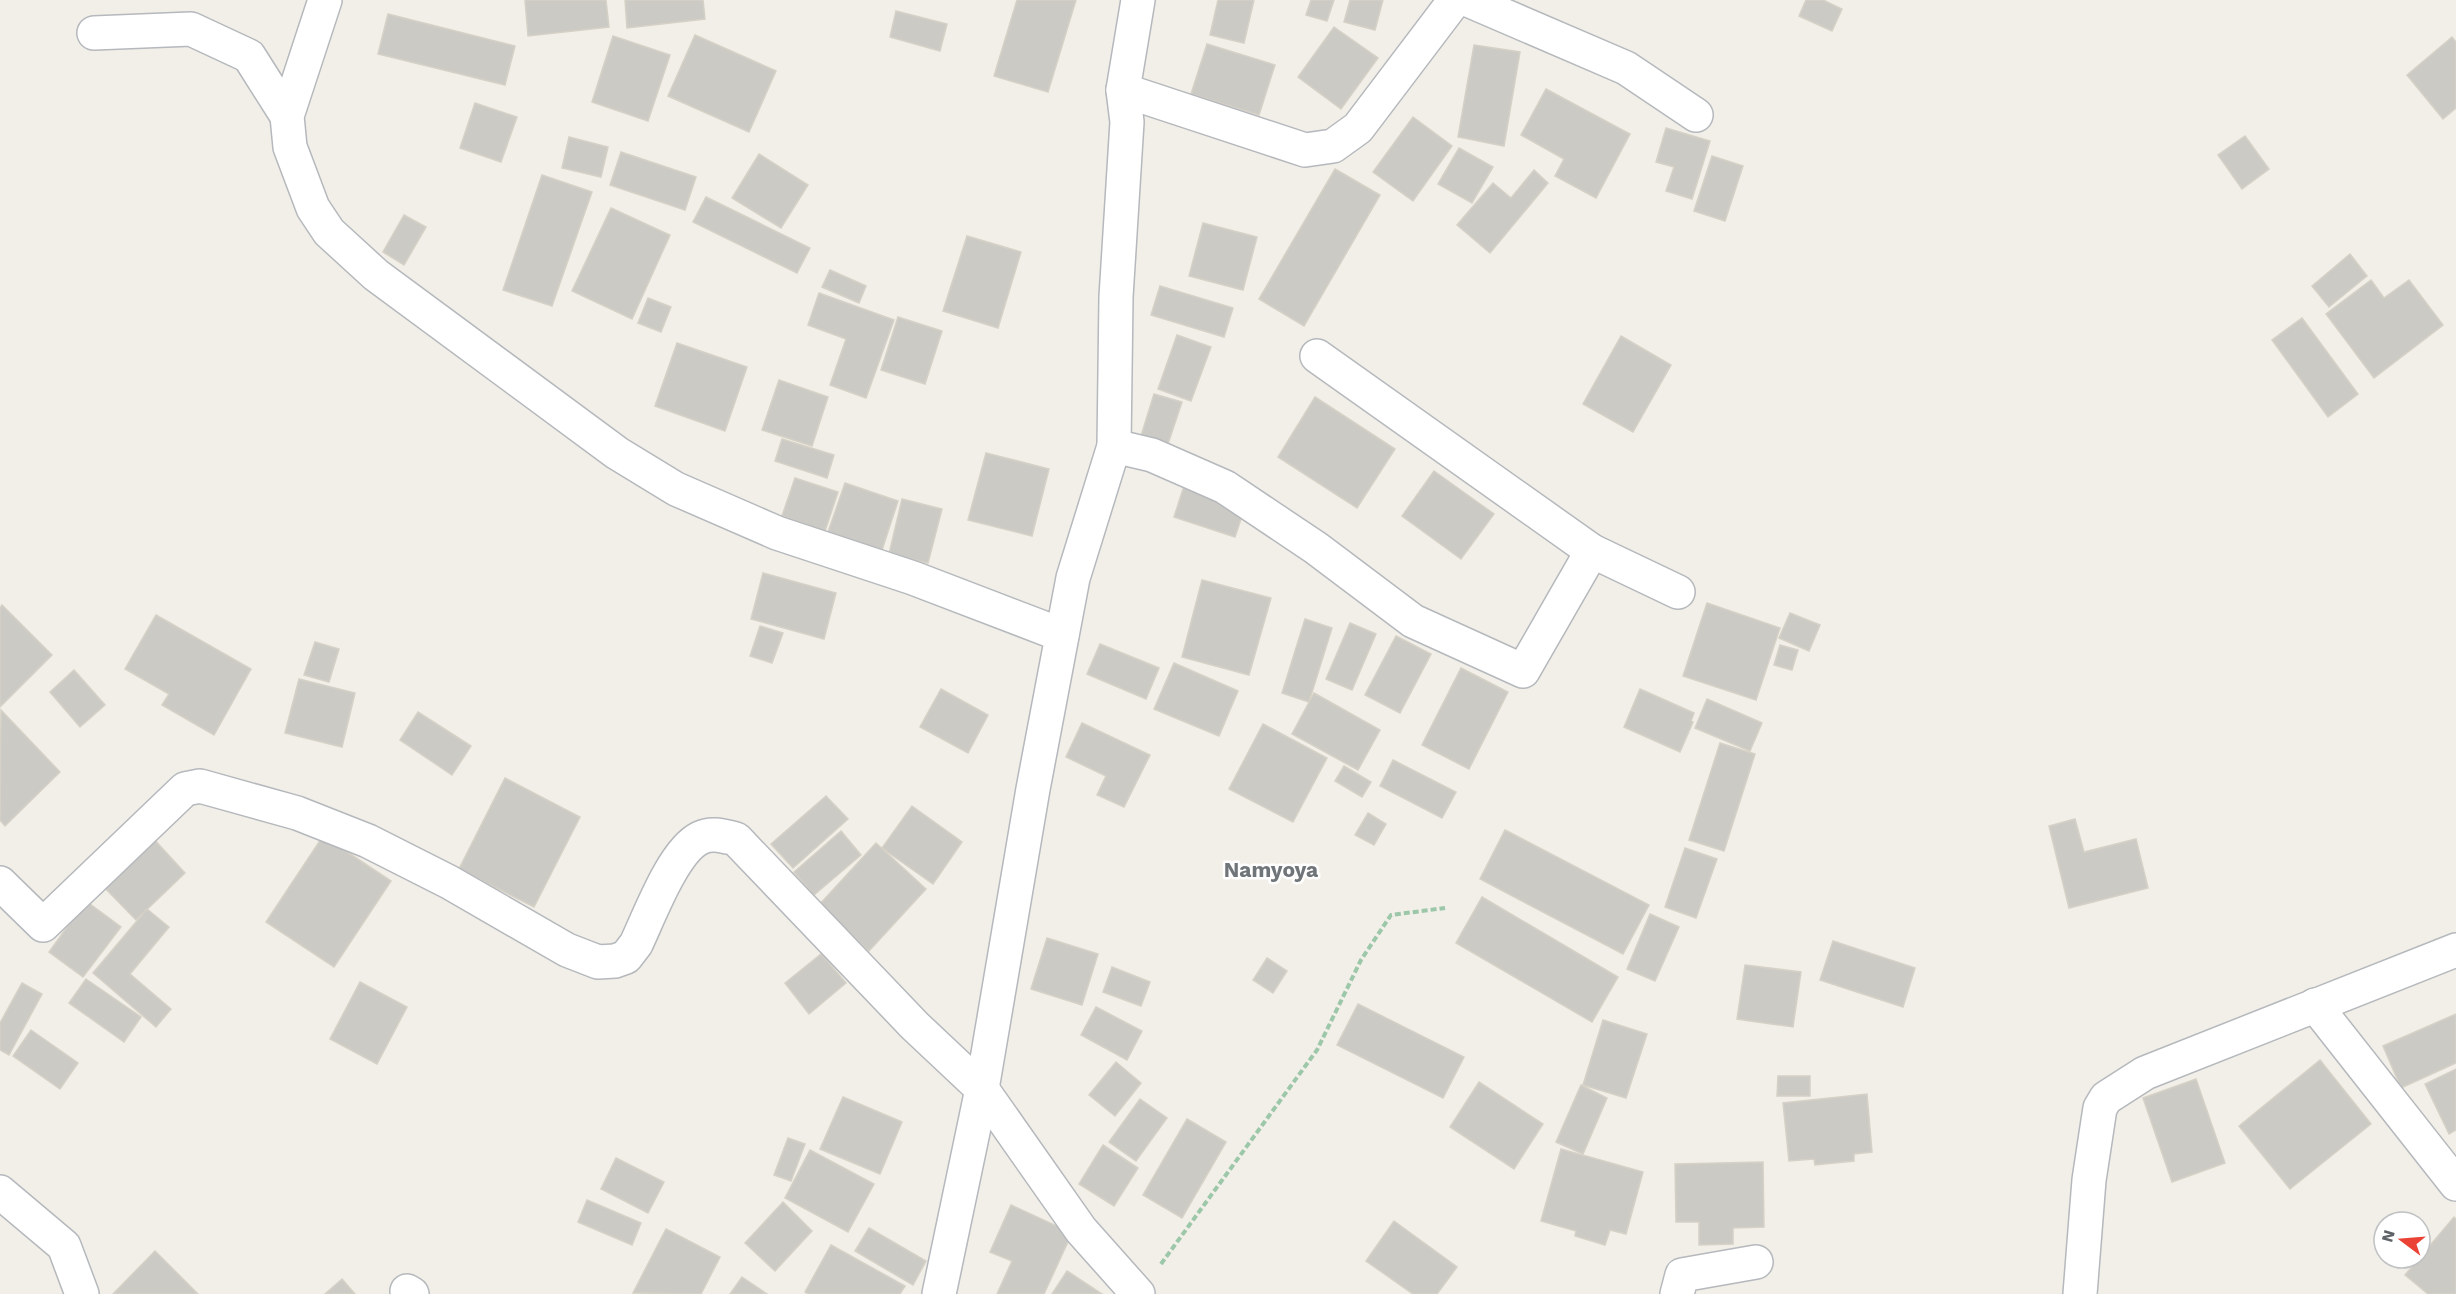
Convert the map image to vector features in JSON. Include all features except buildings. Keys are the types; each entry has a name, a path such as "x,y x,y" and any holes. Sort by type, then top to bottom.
{"street":[{"path":"325,0 287,116 290,147 313,208 329,232 376,275 617,453 676,489 777,533 914,578 1062,635"},
{"path":"939,1294 981,1089 1072,578 1114,446 1116,297 1127,122 1123,90 1138,0"},
{"path":"1123,90 1305,150 1333,146 1358,128 1455,0"},
{"path":"1468,0 1626,68 1696,115"},
{"path":"94,33 191,29 249,56 287,116"},
{"path":"1317,356 1592,551 1678,592"},
{"path":"1114,446 1152,454 1225,487 1316,548 1413,621 1524,671 1592,551"},
{"path":"0,883 43,925 184,789 200,786 297,813 368,841 449,882 567,950 598,962 615,961 626,957 636,944 683,851 699,838 716,834 736,839 915,1026 981,1089 1081,1230 1138,1294"},
{"path":"2080,1294 2091,1170 2100,1108 2106,1098 2145,1073 2456,950"},
{"path":"2315,1005 2456,1184"},
{"path":"0,1192 64,1246 82,1294"},
{"path":"1677,1294 1682,1275 1756,1262"}],"path":[{"path":"1160,1266 1317,1050 1361,960 1391,915 1445,908"}],"district":[{"name":"Namyoya","path":"1271,869"}]}
